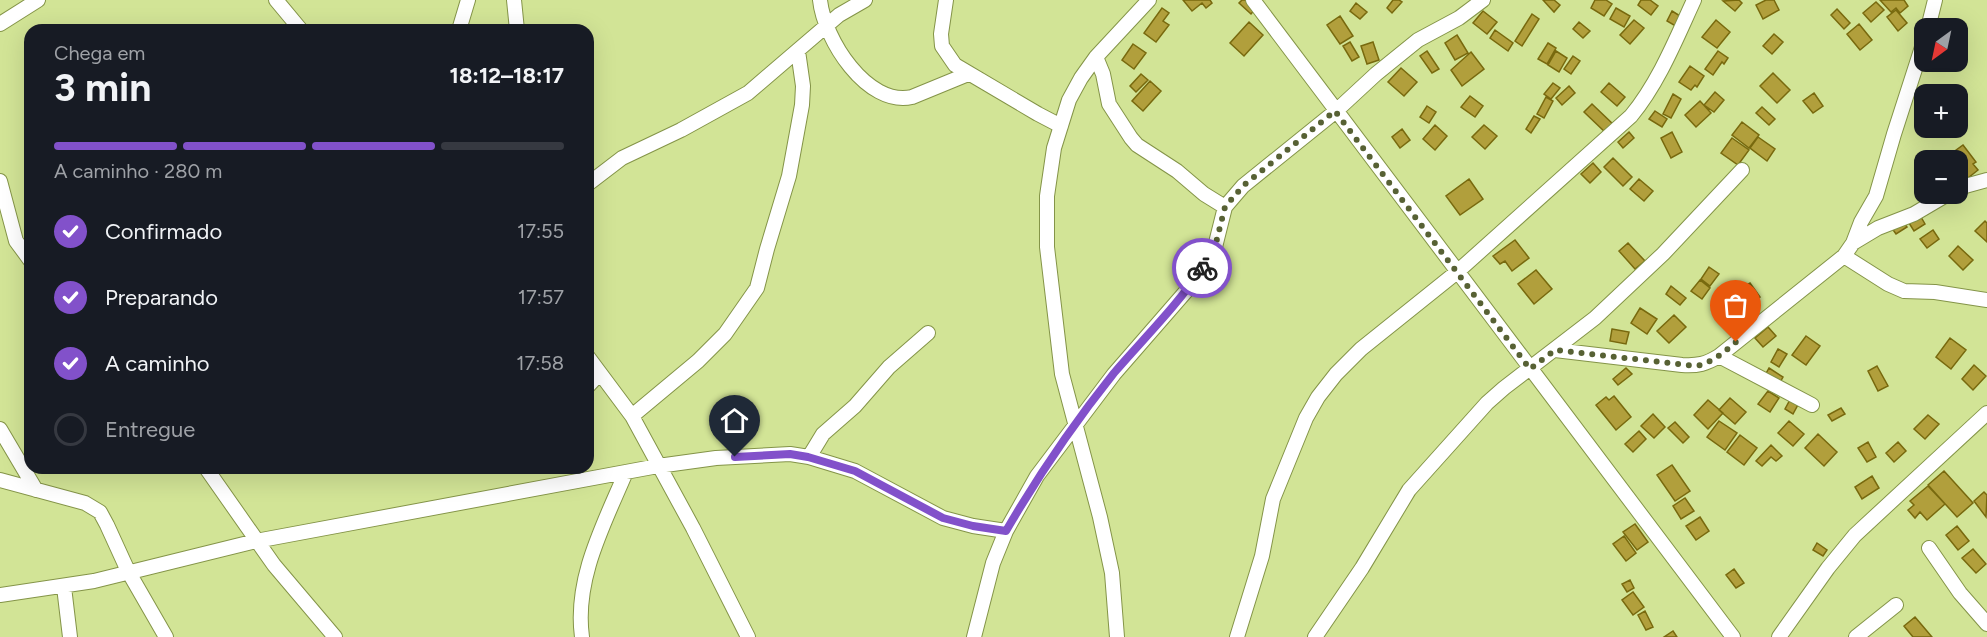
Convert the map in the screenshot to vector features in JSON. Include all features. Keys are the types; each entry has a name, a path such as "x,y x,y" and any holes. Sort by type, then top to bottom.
{"street":[{"path":"0,24 38,0"},
{"path":"276,0 296,24"},
{"path":"461,24 468,0"},
{"path":"514,0 516,24"},
{"path":"820,0 828,27 850,69 870,87 891,98 912,97 968,74"},
{"path":"594,179 622,158 748,93 828,27 839,15 865,0"},
{"path":"946,0 941,34 942,46 955,65 1061,126"},
{"path":"1117,637 1112,573 1091,477 1062,374 1047,247 1047,196 1054,148 1069,100 1096,57 1149,0"},
{"path":"1253,0 1733,637"},
{"path":"974,637 993,563 1006,531 1037,476 1114,374 1188,289 1214,251 1225,207 1243,186 1418,40 1459,18 1483,0"},
{"path":"1237,637 1262,556 1273,499 1306,418 1318,397 1336,374 1361,349 1457,273 1631,116 1664,66 1694,0"},
{"path":"1930,18 1935,0"},
{"path":"632,416 698,361 724,334 757,288 789,176 802,105 798,51"},
{"path":"1096,57 1103,74 1109,104 1137,145 1225,207"},
{"path":"1555,350 1696,366 1706,364 1719,356 1844,256 1853,243 1861,222 1876,196 1914,72"},
{"path":"1315,637 1367,560 1409,490 1487,403 1595,318 1663,254 1742,170"},
{"path":"1968,185 1987,180"},
{"path":"0,181 16,240 24,251"},
{"path":"1853,243 1878,228 1914,214 1931,204"},
{"path":"1844,256 1888,284 1904,291 1987,300"},
{"path":"808,457 823,434 845,416 889,367 928,333"},
{"path":"1719,356 1812,405"},
{"path":"594,365 632,416 693,528 748,637"},
{"path":"594,380 600,373"},
{"path":"1779,637 1828,568 1855,535 1987,413"},
{"path":"0,429 24,470"},
{"path":"0,596 64,587 256,541 658,466 716,458 790,454 808,457 855,471 943,518 1006,531"},
{"path":"582,637 579,618 581,596 589,561 626,472"},
{"path":"27,474 36,490"},
{"path":"210,474 274,565 335,637"},
{"path":"0,480 93,506 107,525 128,571 166,637"},
{"path":"1929,548 1960,593 1987,624"},
{"path":"64,587 70,637"},
{"path":"1856,637 1896,606"}],"building":[{"path":"1183,0 1210,0 1212,3 1206,8 1202,3 1192,11"},
{"path":"1242,0 1249,0 1257,7 1251,14 1239,3"},
{"path":"1393,0 1402,2 1392,13 1387,8"},
{"path":"1543,0 1554,0 1560,5 1554,12"},
{"path":"1595,0 1606,0 1612,4 1604,16 1591,8"},
{"path":"1641,0 1650,0 1658,6 1651,15 1638,5"},
{"path":"1739,0 1742,3 1735,11 1723,1"},
{"path":"1766,0 1774,0 1779,10 1763,19 1756,5"},
{"path":"1880,0 1904,0 1908,6 1900,13 1896,8 1891,12"},
{"path":"1876,2 1884,10 1871,22 1863,13"},
{"path":"1356,3 1367,12 1360,19 1350,11"},
{"path":"1162,8 1169,13 1163,21 1169,25 1156,42 1144,33"},
{"path":"1616,8 1630,16 1624,27 1610,19"},
{"path":"1837,9 1850,23 1844,29 1831,15"},
{"path":"1896,10 1907,23 1898,31 1887,17"},
{"path":"1483,11 1497,22 1487,34 1473,23"},
{"path":"1672,11 1685,19 1679,28 1667,21"},
{"path":"1532,14 1539,19 1522,46 1515,41"},
{"path":"1340,16 1353,36 1340,44 1327,25"},
{"path":"1634,20 1644,28 1630,44 1620,35"},
{"path":"1716,20 1730,32 1717,48 1702,37"},
{"path":"1249,22 1263,35 1244,56 1230,43"},
{"path":"1579,22 1590,31 1583,38 1573,29"},
{"path":"1859,24 1872,40 1860,50 1847,34"},
{"path":"1495,30 1513,43 1508,51 1490,38"},
{"path":"1774,34 1783,42 1772,54 1763,46"},
{"path":"1457,35 1468,53 1455,60 1445,43"},
{"path":"1350,42 1359,57 1352,61 1343,46"},
{"path":"1373,42 1379,60 1367,64 1361,46"},
{"path":"1548,43 1556,48 1547,64 1538,59"},
{"path":"1133,44 1146,53 1134,69 1122,60"},
{"path":"1427,51 1439,69 1432,73 1420,56"},
{"path":"1556,51 1567,58 1559,72 1548,65"},
{"path":"1718,51 1728,58 1724,64 1722,62 1713,75 1705,69"},
{"path":"1471,52 1484,69 1462,86 1451,70"},
{"path":"1573,56 1580,61 1571,74 1564,69"},
{"path":"1690,66 1704,76 1697,87 1695,85 1691,90 1679,82"},
{"path":"1401,68 1417,82 1404,96 1388,82"},
{"path":"1773,73 1790,90 1777,103 1760,86"},
{"path":"1141,74 1148,80 1136,92 1130,86"},
{"path":"1150,81 1161,91 1143,111 1132,101"},
{"path":"1553,83 1560,88 1551,99 1544,94"},
{"path":"1609,83 1625,97 1617,106 1601,92"},
{"path":"1569,86 1575,93 1562,105 1556,98"},
{"path":"1715,92 1724,100 1714,112 1704,105"},
{"path":"1814,93 1823,106 1813,113 1803,101"},
{"path":"1673,94 1681,99 1671,118 1663,114"},
{"path":"1470,96 1483,106 1475,117 1461,107"},
{"path":"1546,97 1553,101 1544,118 1537,114"},
{"path":"1700,101 1711,113 1696,127 1685,115"},
{"path":"1592,104 1615,126 1607,134 1584,112"},
{"path":"1427,106 1436,112 1429,123 1420,117"},
{"path":"1762,107 1775,119 1769,125 1756,113"},
{"path":"1655,111 1667,119 1662,127 1649,119"},
{"path":"1534,116 1540,119 1531,133 1526,129"},
{"path":"1742,122 1759,135 1749,148 1732,135"},
{"path":"1435,125 1447,136 1435,150 1423,139"},
{"path":"1484,125 1497,136 1485,149 1472,137"},
{"path":"1402,129 1410,140 1400,148 1392,137"},
{"path":"1629,132 1634,138 1623,148 1618,142"},
{"path":"1672,132 1682,152 1671,158 1661,138"},
{"path":"1758,137 1775,149 1767,161 1750,148"},
{"path":"1732,138 1749,150 1738,165 1721,153"},
{"path":"1963,145 1967,150 1956,150"},
{"path":"1968,152 1976,162 1973,164 1978,170 1968,178"},
{"path":"1613,158 1632,177 1623,186 1604,167"},
{"path":"1593,163 1601,172 1590,183 1581,174"},
{"path":"1469,179 1483,199 1460,215 1446,196"},
{"path":"1639,179 1653,191 1644,201 1630,189"},
{"path":"1921,217 1925,224 1914,231 1909,223"},
{"path":"1902,220 1907,227 1896,234 1891,227"},
{"path":"1985,221 1987,223 1987,242 1975,231"},
{"path":"1933,230 1939,239 1927,248 1920,239"},
{"path":"1515,240 1529,258 1512,271 1505,261 1500,264 1493,256"},
{"path":"1628,243 1645,261 1635,269 1619,251"},
{"path":"1958,246 1973,260 1963,270 1949,256"},
{"path":"1709,267 1719,274 1710,286 1701,279"},
{"path":"1536,270 1552,289 1534,304 1518,284"},
{"path":"1700,280 1710,288 1702,299 1691,291"},
{"path":"1750,283 1760,297 1752,302 1742,288"},
{"path":"1671,286 1686,298 1680,305 1666,294"},
{"path":"1640,308 1657,319 1647,334 1631,323"},
{"path":"1674,315 1686,327 1669,343 1657,331"},
{"path":"1768,327 1776,336 1763,347 1755,338"},
{"path":"1612,329 1629,332 1626,344 1610,341"},
{"path":"1806,336 1820,346 1806,365 1792,355"},
{"path":"1950,338 1966,350 1951,369 1936,357"},
{"path":"1778,349 1787,354 1779,367 1771,362"},
{"path":"1974,365 1986,376 1973,390 1962,379"},
{"path":"1877,366 1888,386 1878,391 1868,371"},
{"path":"1626,368 1632,374 1618,385 1613,379"},
{"path":"1769,368 1783,377 1778,386 1764,377"},
{"path":"1768,391 1779,398 1770,412 1758,404"},
{"path":"1614,396 1631,417 1616,430 1596,405 1606,397 1609,400"},
{"path":"1792,396 1800,401 1793,414 1785,409"},
{"path":"1730,398 1746,412 1735,424 1719,410"},
{"path":"1708,400 1723,413 1708,429 1694,415"},
{"path":"1841,408 1845,414 1832,421 1828,415"},
{"path":"1653,414 1665,427 1654,438 1641,426"},
{"path":"1928,415 1939,424 1925,439 1914,429"},
{"path":"1719,421 1737,433 1725,450 1707,437"},
{"path":"1789,421 1804,434 1793,446 1778,433"},
{"path":"1675,422 1689,437 1683,443 1668,428"},
{"path":"1639,431 1646,439 1633,452 1625,444"},
{"path":"1818,434 1837,452 1824,466 1805,448"},
{"path":"1740,435 1757,448 1744,465 1727,452"},
{"path":"1868,442 1876,457 1867,462 1858,448"},
{"path":"1898,442 1906,451 1894,462 1886,453"},
{"path":"1771,445 1782,456 1776,461 1771,457 1762,466 1756,461"},
{"path":"1672,465 1690,491 1675,501 1657,475"},
{"path":"1944,471 1973,503 1957,517 1928,485"},
{"path":"1872,476 1879,488 1862,499 1855,487"},
{"path":"1928,486 1945,504 1927,520 1920,512 1915,518 1908,510 1914,505 1910,501"},
{"path":"1984,492 1987,495 1986,517 1974,501"},
{"path":"1685,498 1694,511 1681,519 1673,506"},
{"path":"1700,517 1709,531 1696,540 1686,526"},
{"path":"1635,524 1648,542 1637,550 1623,532"},
{"path":"1957,526 1969,541 1958,550 1946,535"},
{"path":"1624,536 1636,553 1626,561 1613,544"},
{"path":"1817,543 1827,550 1823,556 1813,550"},
{"path":"1973,549 1986,564 1976,573 1962,558"},
{"path":"1734,569 1744,583 1736,588 1726,575"},
{"path":"1630,580 1634,588 1627,592 1622,584"},
{"path":"1633,592 1644,607 1633,615 1622,600"},
{"path":"1645,611 1653,627 1646,630 1638,615"},
{"path":"1915,617 1932,637 1913,637 1904,626"},
{"path":"1673,631 1677,637 1664,637"}],"way so far":[{"path":"1202,268 1214,251 1225,207 1243,186 1335,111 1530,369 1555,350 1696,366 1706,364 1736,342"}],"route":[{"path":"735,457 790,454 808,457 855,471 943,518 1006,531 1037,476 1114,374 1188,289 1202,268"}]}
